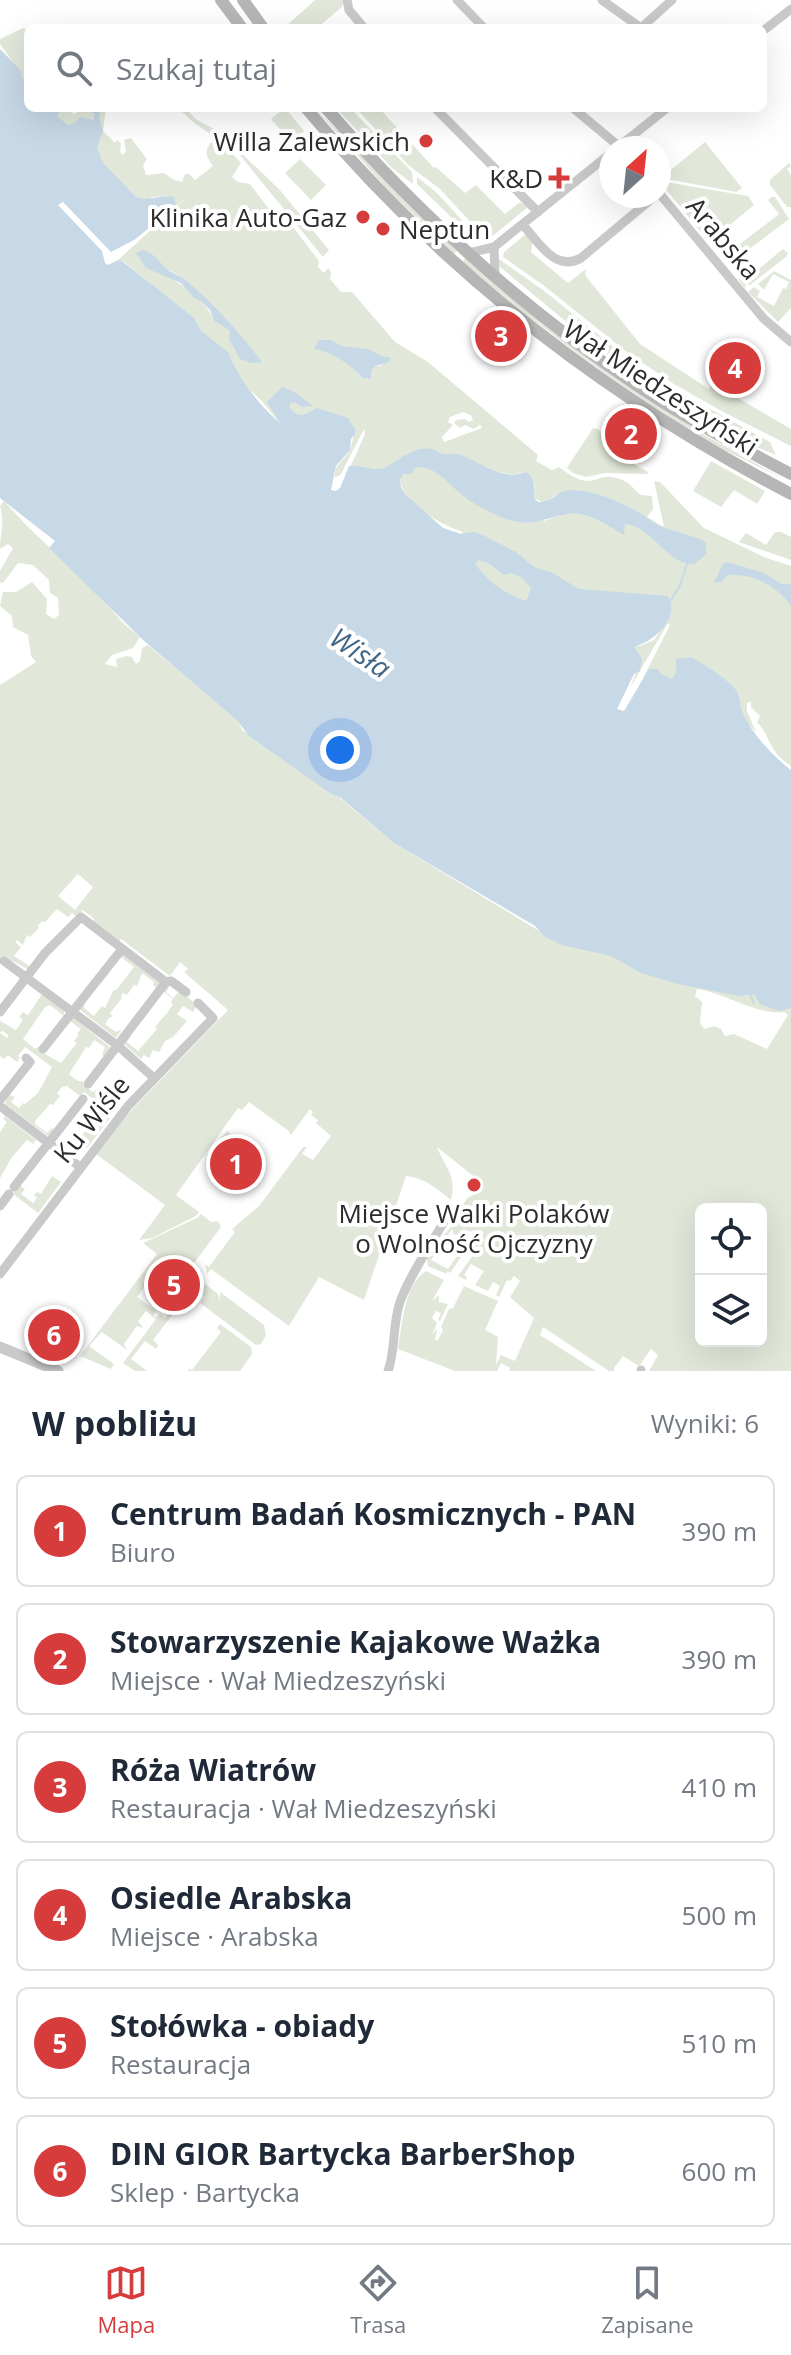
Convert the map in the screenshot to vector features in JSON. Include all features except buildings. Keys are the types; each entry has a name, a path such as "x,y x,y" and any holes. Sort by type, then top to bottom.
{"main road":[{"path":"221,0 239,24"},
{"path":"243,0 260,24"},
{"name":"Wał Miedzeszyński","path":"310,112 404,216 511,312 649,411 715,453 791,494"},
{"name":"Wał Miedzeszyński","path":"330,112 469,253 564,333 640,387 791,474"}],"street":[{"path":"457,0 480,24"},
{"path":"602,0 635,24"},
{"path":"645,24 672,0"},
{"path":"348,5 361,24"},
{"path":"767,28 791,9"},
{"path":"439,112 538,212"},
{"path":"577,112 603,136"},
{"path":"633,136 662,112"},
{"path":"469,253 494,247 599,163"},
{"path":"523,225 539,246 561,262 571,263 641,208"},
{"name":"Arabska","path":"670,208 764,319 791,342"},
{"path":"494,247 495,275"},
{"path":"0,1012 45,953 81,917 166,982 171,981 186,992"},
{"path":"43,1049 122,949"},
{"path":"4,961 117,1045 154,1078"},
{"path":"88,1084 166,982"},
{"name":"Ku Wiśle","path":"2,1267 128,1106 213,1018 198,1003"},
{"path":"26,1058 30,1062 0,1103 80,1167"},
{"path":"0,1206 83,1099"},
{"path":"388,1371 400,1304 449,1213"},
{"path":"2,1346 58,1371"}],"shaded area":[{"path":"315,0 343,0 342,7 322,24 288,24"},
{"path":"24,28 24,88 0,49 13,62 0,44 0,39"},
{"path":"57,112 105,112 103,131 115,143 117,140 121,143 120,152 123,155 126,151 124,140 131,138 147,159 143,165 146,175 164,173 182,182 185,174 195,180 213,166 207,153 210,143 216,142 241,163 232,177 238,182 250,184 269,209 280,210 319,261 318,267 324,273 328,268 331,272 330,279 341,292 352,292 395,342 428,362 538,455 536,461 552,470 559,467 580,480 611,477 623,480 641,495 652,496 653,509 647,517 664,527 654,481 660,482 704,528 764,557 791,566 791,766 774,749 757,722 760,716 751,707 751,702 747,703 747,711 756,732 720,697 689,674 680,672 672,680 652,672 637,690 670,625 668,623 630,688 642,657 633,650 628,658 624,658 621,651 624,646 640,646 654,640 666,622 669,610 667,599 641,595 590,601 566,596 539,605 509,602 488,588 473,565 436,522 443,528 463,532 424,512 407,496 400,478 418,459 427,460 452,477 469,475 471,488 466,497 505,518 531,523 529,515 532,511 543,513 544,521 573,512 617,518 634,522 665,547 688,558 696,559 704,549 702,543 657,529 644,519 625,514 603,501 590,502 577,493 556,495 544,503 534,498 535,486 526,472 509,474 455,457 419,457 382,481 345,479 365,434 364,429 341,474 335,478 338,465 352,444 355,429 350,423 335,417 328,421 318,420 318,430 331,449 321,445 312,447 294,430 292,436 288,434 254,394 216,372 203,357 191,354 191,342 198,331 165,296 118,260 188,196 134,240 128,241 161,213 169,201 167,196 151,197 150,203 145,205 116,184 107,181 100,185 87,184 84,174 90,151 78,179 71,175 66,148 49,117","holes":["167,269 208,300 240,340 231,341 230,331 214,321 199,300 161,270","368,352 388,360 380,366 373,366 369,379 362,378 354,368 359,354","463,412 471,415 473,420 456,420 454,423 460,428 465,425 474,429 480,425 482,428 444,442 442,437 453,425 448,422 450,417"]},
{"path":"182,112 189,112 218,131 279,189 329,250 323,257 239,154"},
{"path":"280,112 288,112 304,131 291,142 271,119"},
{"path":"319,112 457,251 454,254 388,190"},
{"path":"340,112 354,112 412,172 413,184 393,169"},
{"path":"360,112 383,112 434,168 465,193 476,185 505,214 520,202 528,207 486,239 440,189 408,165"},
{"path":"705,142 742,188 736,192 671,180 671,170"},
{"path":"300,159 326,185 311,200 285,173"},
{"path":"789,163 791,207 787,207 770,185 770,180"},
{"path":"417,177 437,193 479,239 474,239 417,184"},
{"path":"671,183 748,196 754,205 709,242 671,196"},
{"path":"775,197 789,219 731,263 726,255 779,214 768,200"},
{"path":"527,233 533,239 531,252 568,283 586,269 585,275 640,344 709,389 712,383 791,429 791,446 674,384 628,353 503,257 504,252"},
{"path":"783,249 788,253 786,257 750,285 746,284 745,288 738,279 740,277 744,281"},
{"path":"496,257 543,290 627,358 669,386 770,442 776,455 701,419 631,372 500,267"},
{"path":"465,258 542,324 607,372 701,433 791,483 709,441 613,379 492,287 463,262"},
{"path":"774,271 791,280 791,308 778,322 748,292 754,287 760,291 757,297 774,306 789,282 773,274 764,290 758,284"},
{"path":"593,428 598,429 625,459 647,474 605,473 586,477 567,468"},
{"path":"711,461 765,491 757,504 734,490 721,507 693,491"},
{"path":"4,501 140,637 133,648 112,655 105,664 117,667 116,659 126,656 132,657 136,664 140,661 142,648 148,645 238,720 242,730 340,798 394,843 541,932 709,988 725,992 748,989 791,1008 791,1371 649,1371 658,1355 651,1349 639,1366 623,1356 614,1371 609,1371 543,1327 540,1335 596,1371 509,1371 510,1368 501,1363 497,1371 455,1371 398,1349 409,1295 413,1285 426,1271 444,1280 432,1301 439,1295 439,1302 448,1304 440,1321 441,1313 436,1311 432,1318 437,1323 432,1335 437,1329 435,1340 438,1340 449,1309 453,1308 464,1286 498,1301 485,1330 498,1337 496,1365 501,1355 515,1361 534,1318 510,1297 520,1281 514,1276 507,1280 499,1297 496,1295 500,1286 493,1282 488,1291 475,1285 484,1271 471,1264 464,1275 466,1280 458,1276 476,1251 469,1246 450,1273 428,1266 427,1259 436,1246 439,1248 431,1260 448,1269 476,1230 454,1235 452,1229 441,1245 437,1242 450,1228 467,1198 482,1183 437,1147 451,1178 451,1200 425,1181 406,1176 364,1300 319,1277 289,1326 211,1269 207,1274 205,1264 209,1267 235,1232 232,1229 260,1205 303,1147 307,1147 302,1154 313,1160 331,1136 316,1123 318,1120 311,1115 313,1112 310,1109 291,1135 249,1102 242,1110 238,1108 176,1195 199,1212 196,1216 152,1238 139,1240 165,1205 96,1154 122,1120 228,1010 184,972 188,969 180,962 170,976 121,939 119,941 83,910 77,917 72,913 68,917 57,909 45,922 42,921 30,937 27,935 23,945 17,940 15,942 21,947 14,956 31,967 28,969 3,956 0,958 0,685 36,662 31,656 28,635 13,627 12,616 0,606 3,592 16,592 32,582 47,599 46,614 54,619 59,615 58,598 50,593 49,580 33,565 18,563 3,583 0,582 0,571 13,548 8,544 0,549 0,506","holes":["78,874 93,887 75,910 58,896","697,989 751,1007 788,1015 767,1049 734,1034 725,1036 721,1029 714,1026 704,1029 700,1023 702,1002 695,996"]},
{"path":"775,532 791,537 791,560 739,542 746,533 766,545"},
{"path":"123,953 161,981 157,988 142,973 137,986 134,985 127,995 123,993 110,1013 113,1017 105,1024 116,1032 122,1029 116,1038 79,1009 85,1000 84,1008 94,1016 102,1006 105,1008 113,991 134,967 120,956"},
{"path":"168,986 166,992 173,998 180,991 196,1007 193,1012 183,1006 177,1014 187,1021 173,1037 165,1041 159,1052 153,1050 149,1058 144,1055 141,1059 124,1044 129,1034 131,1036 127,1042 138,1051 157,1029 155,1027 173,1004 173,999 163,991"},
{"path":"42,994 64,1011 64,1016 50,1005 45,1007 23,1039 35,1049 43,1044 38,1050 61,1063 77,1043 74,1041 81,1029 69,1020 73,1018 110,1047 105,1056 102,1055 105,1047 94,1040 69,1074 83,1081 83,1085 93,1092 96,1090 105,1096 116,1084 126,1091 112,1113 84,1092 80,1096 67,1086 62,1087 53,1105 50,1104 35,1121 47,1133 52,1128 54,1130 48,1136 5,1104 8,1094 15,1097 11,1102 19,1108 25,1104 38,1093 52,1067 25,1047 17,1062 8,1055 4,1059 0,1056 0,1033 7,1038 9,1036 0,1032 0,1021 16,1030 23,1020 19,1017 23,1012 28,1015"},
{"path":"100,1113 110,1118 87,1148 79,1139"},
{"path":"5,1116 36,1140 33,1144 27,1140 0,1178 0,1132 7,1122 3,1119"},
{"path":"227,1131 243,1143 233,1154 231,1152 229,1155 219,1148 213,1155 206,1156"},
{"path":"52,1176 61,1182 38,1213 13,1194 19,1185 25,1189 21,1194 33,1203 37,1198 34,1195 37,1192 41,1194"},
{"path":"201,1214 211,1222 218,1221 221,1227 188,1271 218,1294 220,1301 220,1292 264,1325 266,1335 261,1344 256,1345 200,1303 204,1296 174,1274 168,1281 158,1269 137,1297 156,1311 153,1315 156,1318 160,1314 165,1318 170,1312 173,1314 153,1340 158,1345 156,1349 145,1341 131,1359 147,1371 135,1371 123,1363 156,1319 146,1311 138,1321 143,1328 137,1326 124,1344 127,1350 102,1332 89,1346 114,1364 111,1369 80,1356 157,1254 143,1243"},
{"path":"220,1324 251,1347 252,1354 240,1371 188,1371 192,1370 221,1332 217,1328"}],"water":[{"name":"Wisła","path":"0,49 21,71 24,79 24,112 59,112 57,116 68,125 80,117 94,120 91,112 100,112 103,131 97,147 103,163 136,197 174,197 176,206 134,240 111,252 63,202 58,205 102,251 105,263 122,261 194,318 201,331 228,352 250,390 281,424 267,402 282,387 313,406 302,407 295,402 290,403 289,407 296,414 303,415 317,408 348,418 355,434 350,450 336,466 331,490 340,488 349,466 382,469 413,452 431,449 443,454 461,455 501,473 526,472 533,480 534,498 538,502 567,490 590,492 625,505 658,525 706,542 706,554 695,564 685,563 635,526 625,524 624,535 597,520 574,513 535,522 511,521 476,504 430,470 416,467 411,474 404,474 400,479 406,495 443,528 461,534 474,532 483,535 516,552 534,567 553,573 579,589 668,596 671,613 663,628 634,647 642,658 640,671 634,674 617,709 624,711 649,669 658,669 672,679 676,672 676,659 691,657 732,686 738,693 743,714 752,730 791,770 791,1008 779,1011 760,1004 754,994 739,996 678,984 641,973 611,956 562,945 394,843 341,798 249,736 237,720 143,640 49,548 55,541 0,498","holes":["479,560 490,564 504,575 511,573 522,578 531,588 526,601 498,587 475,564"]},
{"path":"142,250 198,291 262,362 251,363 240,359 229,339 230,331 214,321 210,310 181,283 146,268 136,253"},
{"path":"319,340 368,349 391,360 374,368 371,379 362,378 340,359 314,349"},
{"path":"723,563 764,573 782,584 791,584 791,606 772,587 746,576 728,575 721,582 714,583"}],"waterway":[{"path":"671,600 687,564"},
{"path":"750,994 754,1003"}],"place":[{"name":"Willa Zalewskich","path":"426,141"},
{"name":"K&D","path":"559,178"},
{"name":"Klinika Auto-Gaz","path":"363,217"},
{"name":"Neptun","path":"383,229"},
{"name":"Róża Wiatrów","path":"501,336"},
{"name":"Osiedle Arabska","path":"735,368"},
{"name":"Stowarzyszenie Kajakowe Ważka","path":"631,434"},
{"name":"Centrum Badań Kosmicznych - PAN","path":"236,1164"},
{"name":"Miejsce Walki Polaków o Wolność Ojczyzny","path":"474,1185"},
{"name":"Stołówka - obiady","path":"174,1285"},
{"name":"DIN GIOR Bartycka BarberShop","path":"54,1335"}]}
